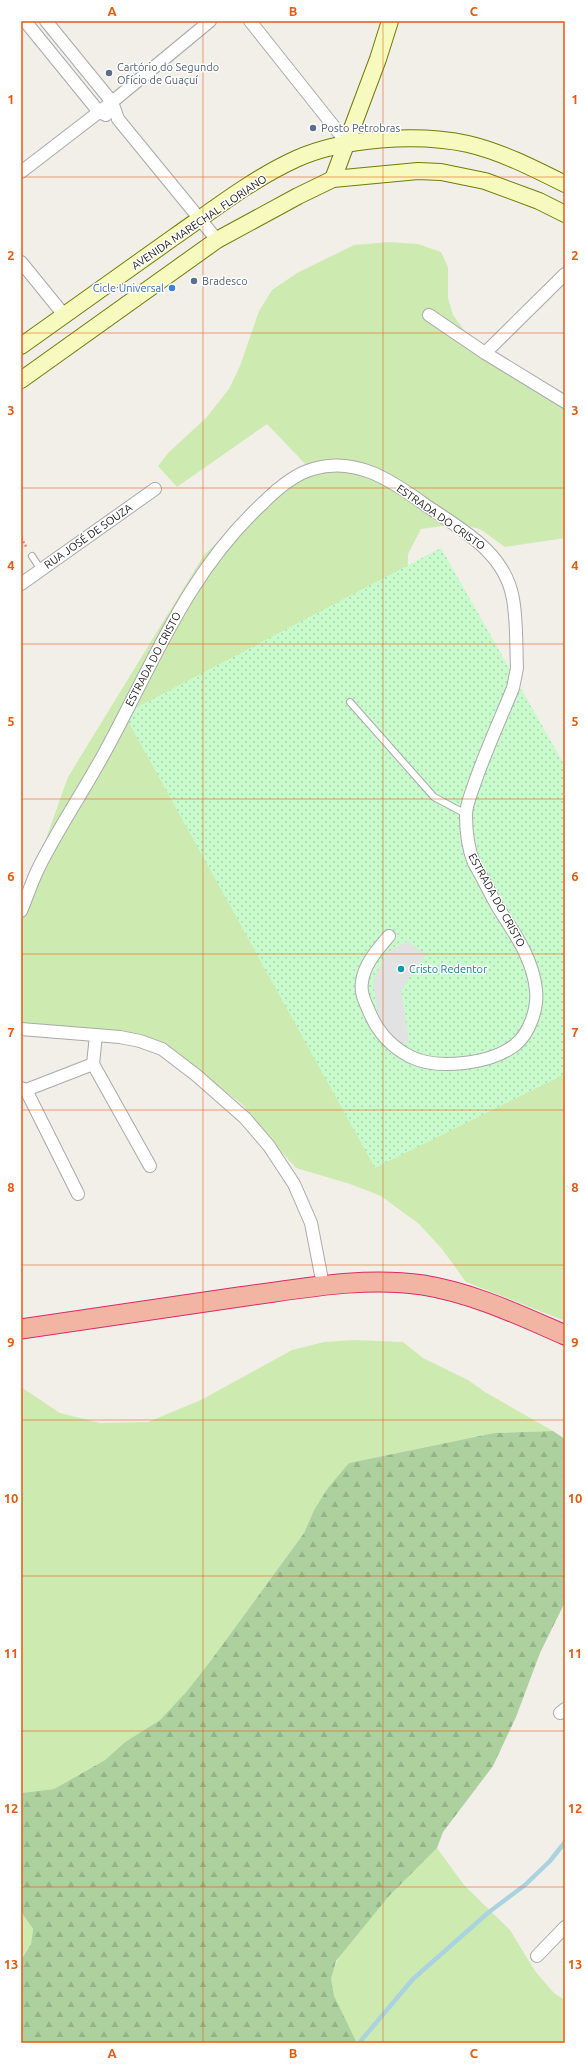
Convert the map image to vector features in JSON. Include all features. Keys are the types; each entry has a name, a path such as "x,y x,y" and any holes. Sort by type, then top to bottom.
{"highway":[{"path":"21,1329 323,1285 358,1283 422,1285 458,1293 504,1308 565,1335"}],"main road":[{"path":"333,179 390,21"},
{"name":"AVENIDA MARECHAL FLORIANO","path":"21,346 234,195 295,160 326,148 347,143 399,139 445,140 470,145 511,159 565,184"},
{"path":"21,380 217,240 298,196 333,179 418,171 441,172 485,182 539,201 565,214"}],"street":[{"path":"25,21 99,112 118,119"},
{"path":"46,21 112,102 118,119 217,240"},
{"path":"21,172 112,102 210,21"},
{"path":"250,21 347,143"},
{"path":"21,262 64,315"},
{"path":"485,353 565,274"},
{"path":"430,315 485,353 565,402"},
{"name":"ESTRADA DO CRISTO","path":"21,911 39,867 107,749 157,648 200,577 227,540 247,517 275,491 297,476 312,469 329,466 345,466 363,469 383,476 482,544 492,554 505,573 513,599 517,668 516,677 513,688 480,768 466,814 470,853 532,968 537,991 531,1023 516,1045 488,1058 444,1064 426,1062 410,1056 390,1043 372,1017 362,995 362,983 371,959 389,936"},
{"name":"RUA JOSÉ DE SOUZA","path":"21,584 155,489"},
{"path":"21,1029 96,1035 140,1042 162,1050 196,1075 245,1118 269,1146 294,1184 306,1208 316,1238 323,1285"},
{"path":"96,1035 93,1064 150,1166"},
{"path":"78,1194 23,1089 93,1064"},
{"path":"537,1956 565,1927"}],"lane":[{"path":"32,556 41,570"},
{"path":"350,702 434,797 466,814"}],"green space":[{"path":"389,242 418,244 441,252 448,267 448,298 453,315 468,336 565,401 565,538 505,547 480,529 457,524 421,529 408,554 407,599 565,789 565,1321 466,1282 442,1249 419,1224 381,1196 350,1184 296,1168 261,1129 243,1105 211,1080 156,1054 107,1037 21,1026 21,909 68,777 204,555 271,491 309,468 267,424 177,487 158,466 168,453 206,418 229,389 240,366 259,311 272,290 297,273 354,245"},
{"path":"441,548 565,766 565,1074 375,1168 124,714"},
{"path":"353,1340 403,1342 423,1358 468,1380 485,1392 553,1431 494,1433 349,1463 314,1510 304,1533 212,1659 187,1691 160,1720 125,1742 105,1760 54,1789 21,1793 21,1387 60,1413 100,1423 148,1422 201,1400 292,1350 324,1342"},
{"path":"553,1431 565,1439 565,1602 540,1653 516,1717 493,1766 443,1832 437,1848 389,1896 336,1961 331,1979 334,1996 357,2043 21,2043 21,1960 31,1944 33,1929 21,1912 21,1793 54,1789 105,1760 125,1742 160,1720 187,1691 212,1659 304,1533 314,1510 328,1488 349,1463 494,1433"},
{"path":"437,1848 464,1885 510,1930 535,1971 554,1993 565,2000 565,2043 357,2043 340,2012 333,1995 331,1979 335,1965 345,1948 376,1910"},
{"path":"21,1912 33,1929 31,1944 21,1960"}],"shaded area":[{"path":"407,941 426,954 401,990 409,1043 382,1040 373,982 386,953"}],"waterway":[{"path":"359,2043 413,1979 489,1912 525,1885 550,1861 565,1842"}],"place":[{"name":"Cartório do Segundo Ofício de Guaçuí","path":"109,73"},
{"name":"Posto Petrobras","path":"313,128"},
{"name":"Bradesco","path":"194,281"},
{"name":"Cicle Universal","path":"172,288"},
{"name":"Cristo Redentor","path":"401,969"}]}
